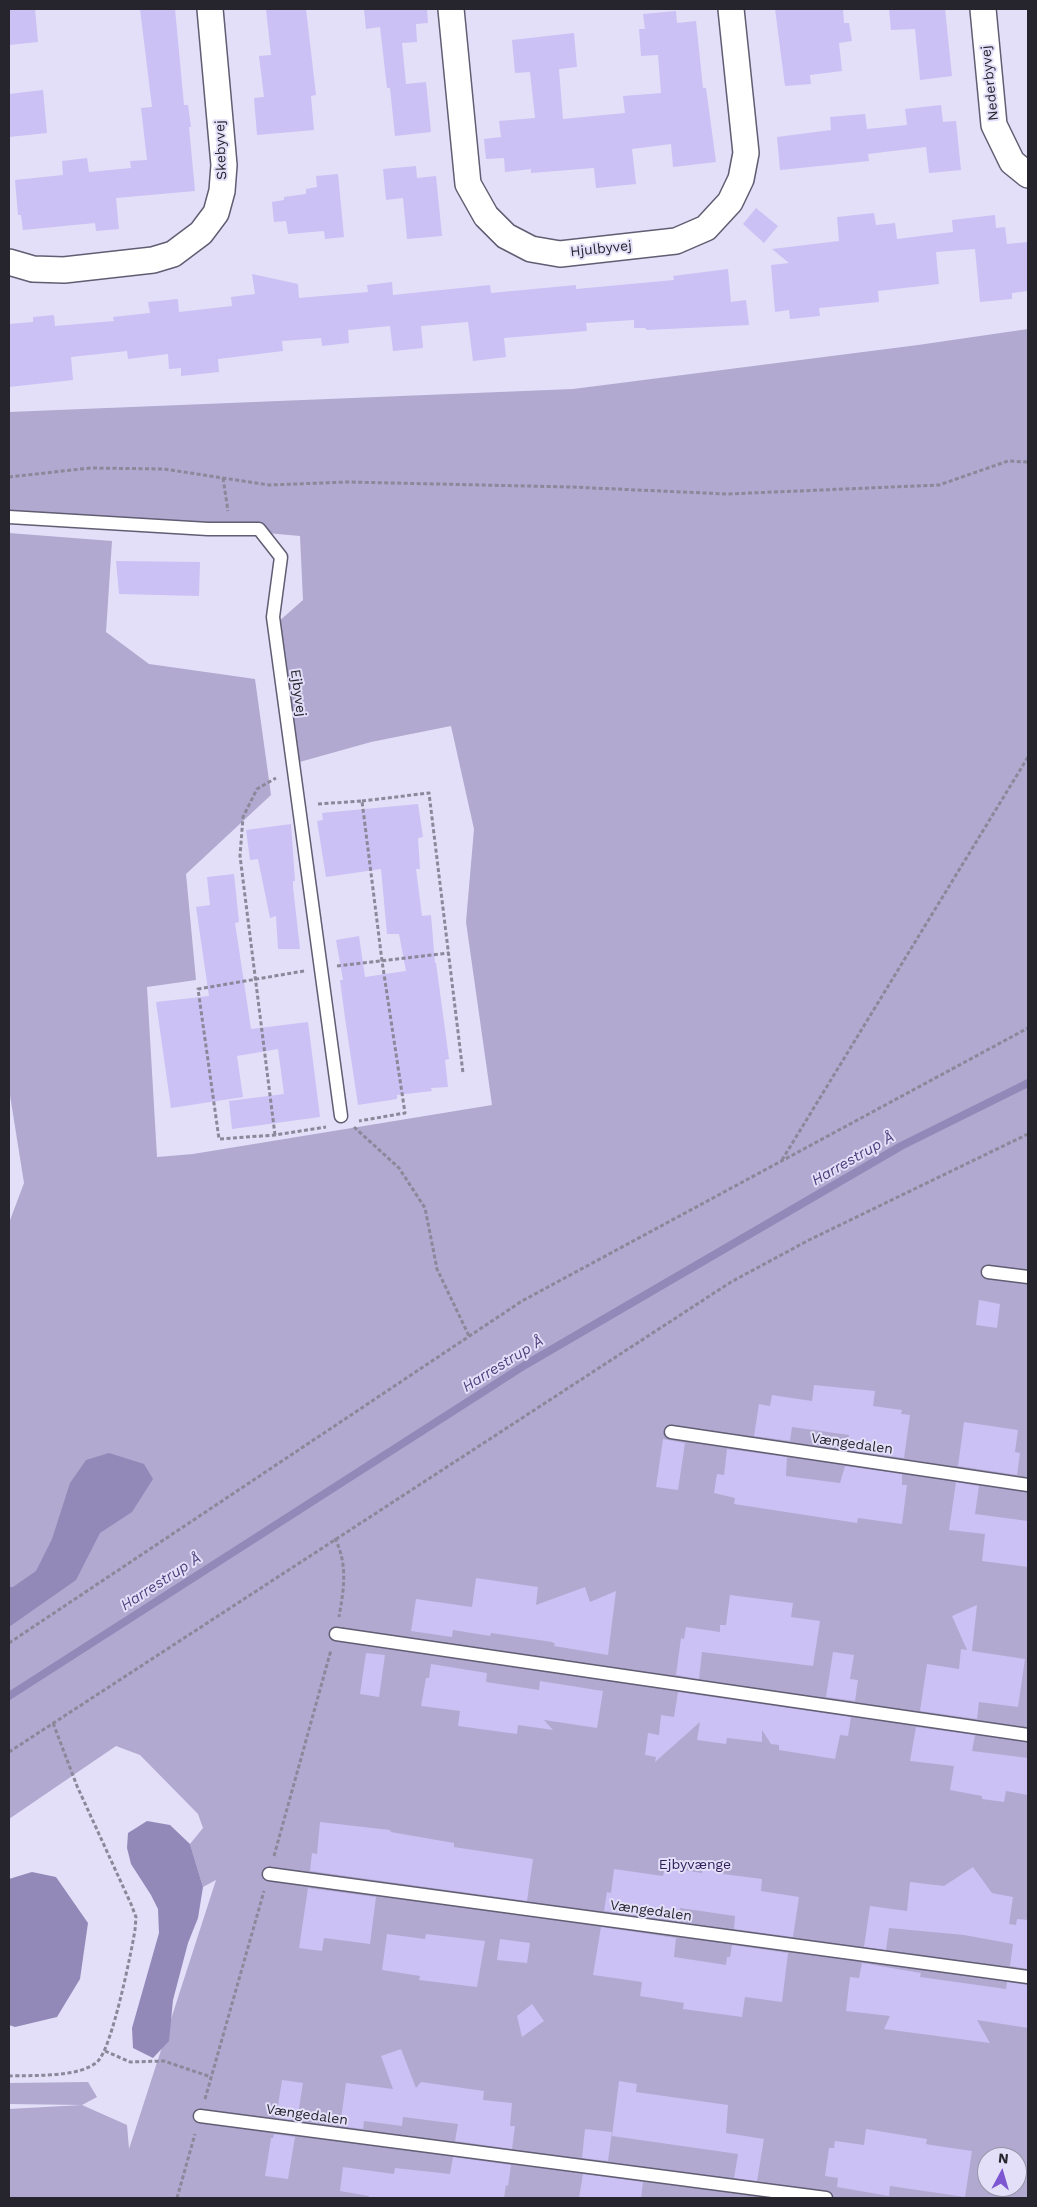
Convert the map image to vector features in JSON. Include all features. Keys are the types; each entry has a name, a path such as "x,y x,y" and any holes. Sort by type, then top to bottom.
{"street":[{"name":"Skebyvej","path":"9,262 34,269 64,270 152,260 172,254 201,233 216,213 222,191 224,165 210,9"},
{"name":"Hjulbyvej","path":"451,9 468,184 486,216 506,236 531,249 560,254 676,241 706,228 730,202 740,179 746,153 731,9"},
{"name":"Nederbyvej","path":"983,9 994,125 1012,162 1028,175"}],"lane":[{"name":"Ejbyvej","path":"9,517 259,529 281,557 273,618 321,968 345,1119"},
{"path":"988,1272 1028,1277"},
{"name":"Vængedalen","path":"672,1432 1028,1485"},
{"path":"336,1634 1028,1735"},
{"name":"Vængedalen","path":"269,1874 1028,1977"},
{"name":"Vængedalen","path":"200,2116 826,2198"}],"path":[{"path":"9,477 99,468 164,469 270,485 348,482 532,486 727,494 939,484 1008,461 1028,462"},
{"path":"222,478 230,529"},
{"path":"781,1161 1028,757"},
{"path":"276,1136 240,856 243,817 257,789 293,768"},
{"path":"299,806 362,801 429,792 463,1073"},
{"path":"362,801 382,961 405,1113 345,1119 337,1126 276,1136 219,1139 198,989 321,968 382,961 448,953"},
{"path":"9,1643 522,1300 1028,1028"},
{"path":"345,1119 399,1168 425,1208 437,1269 469,1336"},
{"path":"9,1752 731,1282 809,1240 1028,1134"},
{"path":"9,2076 70,2073 98,2062 105,2051 127,1971 135,1930 136,1917 80,1794 52,1723"},
{"path":"105,2051 130,2062 164,2061 211,2077"}],"green space":[{"name":"Ejbyvænge","path":"1028,329 1028,2198 9,2198 9,2109 82,2105 127,2125 129,2149 216,1880 203,1887 190,1844 203,1828 198,1814 140,1755 116,1746 9,1819 9,1223 24,1183 9,1089 9,533 112,541 106,632 149,664 255,679 271,795 186,874 196,980 147,987 157,1157 193,1154 492,1105 466,922 474,829 451,726 371,742 296,763 277,623 303,600 300,536 9,510 9,412 573,389"},
{"path":"88,2082 97,2097 82,2105 9,2104 9,2083"}],"shaded area":[{"path":"109,1453 144,1464 153,1479 132,1512 100,1533 76,1580 9,1627 9,1587 13,1587 36,1571 52,1539 70,1483 86,1460"},
{"path":"147,1821 170,1825 190,1844 203,1887 198,1918 188,1943 173,2000 169,2041 153,2058 133,2048 132,2028 159,1933 158,1909 131,1864 127,1848 128,1833"},
{"path":"32,1872 56,1877 88,1923 80,1979 57,2017 15,2027 9,2025 9,1879"}],"building":[{"path":"9,9 35,9 38,42 9,45"},
{"path":"140,9 175,9 184,105 188,105 191,127 189,127 195,191 116,198 119,229 96,231 95,223 23,230 21,215 18,215 15,180 63,175 62,161 87,158 89,172 131,168 130,161 147,160 141,108 152,107"},
{"path":"266,9 306,9 316,95 311,96 314,130 257,135 254,98 264,97 259,56 271,55"},
{"path":"364,9 427,9 428,23 416,24 417,42 402,43 406,84 426,82 431,132 395,136 390,88 387,88 380,27 366,29"},
{"path":"775,9 843,9 844,23 849,23 852,41 839,43 842,71 810,75 811,84 785,86"},
{"path":"889,9 945,9 952,76 920,80 915,29 891,30"},
{"path":"676,11 677,23 696,21 703,88 706,88 716,162 673,167 671,144 632,149 636,184 596,188 594,168 531,173 531,169 505,172 504,158 486,159 484,139 501,137 499,121 535,118 530,72 515,73 512,40 574,33 577,67 559,69 563,119 625,113 623,96 661,93 658,55 641,56 639,29 645,29 643,14"},
{"path":"43,90 47,133 9,137 9,94"},
{"path":"941,105 943,122 956,121 961,170 929,173 926,147 868,154 869,161 780,170 777,137 831,130 830,117 865,114 867,129 907,125 905,109"},
{"path":"416,166 417,178 436,176 442,236 407,239 403,198 386,200 383,169"},
{"path":"338,174 344,237 325,239 324,231 288,234 286,221 274,222 272,202 284,200 284,197 306,194 306,189 317,187 316,176"},
{"path":"756,208 778,226 764,243 743,224"},
{"path":"874,213 876,225 895,223 897,239 953,232 952,220 995,215 996,228 1005,227 1007,244 1028,242 1028,291 1012,293 1012,299 980,302 975,249 936,252 939,284 878,291 879,302 819,308 820,316 790,319 789,310 775,312 771,265 789,263 772,249 839,241 837,217"},
{"path":"728,269 731,302 746,300 749,325 647,330 645,328 634,328 634,320 586,323 587,331 504,338 506,357 473,361 468,322 421,326 423,348 393,351 390,326 348,330 349,343 322,346 321,338 282,341 283,351 218,359 219,372 181,376 181,368 169,369 168,354 128,359 127,351 71,357 73,380 9,387 9,324 33,322 33,317 54,315 55,326 114,321 113,317 150,313 148,302 178,299 179,312 232,306 231,297 255,294 252,274 298,284 299,298 368,292 367,285 392,282 393,295 490,285 491,293 576,285 576,289 674,280 673,276"},
{"path":"116,561 200,562 199,596 119,594"},
{"path":"418,804 423,837 418,838 420,869 416,869 422,916 431,915 435,963 449,1059 445,1060 448,1087 431,1088 432,1091 397,1095 397,1099 358,1105 340,980 343,980 336,940 359,936 365,977 406,971 399,934 387,934 381,869 326,877 317,821 323,820 322,813"},
{"path":"291,824 295,881 293,881 293,887 300,949 278,949 276,916 270,918 258,859 250,860 246,830"},
{"path":"234,874 239,922 235,923 251,1029 308,1022 320,1117 232,1129 229,1101 284,1094 278,1049 237,1056 243,1097 171,1108 156,1002 209,996 196,907 210,905 207,877"},
{"path":"979,1300 1000,1304 997,1328 976,1325"},
{"path":"814,1385 875,1391 873,1406 902,1410 901,1414 910,1415 904,1458 847,1450 849,1435 792,1427 790,1441 754,1436 759,1404 770,1406 772,1395 812,1401"},
{"path":"964,1422 1018,1430 1015,1452 1020,1453 1017,1475 958,1466"},
{"path":"663,1439 685,1443 678,1490 656,1487"},
{"path":"727,1449 787,1457 786,1476 840,1483 845,1466 902,1474 902,1485 907,1485 902,1524 858,1518 857,1523 734,1504 735,1498 714,1493 717,1474 724,1475"},
{"path":"956,1482 979,1486 975,1514 1028,1521 1028,1567 982,1561 985,1534 949,1530"},
{"path":"476,1578 538,1587 536,1605 585,1587 590,1602 616,1591 608,1655 554,1646 555,1644 552,1642 491,1633 490,1636 453,1630 452,1637 411,1631 416,1599 472,1607"},
{"path":"730,1595 793,1603 791,1617 820,1621 813,1666 702,1652 699,1679 676,1675 681,1638 684,1639 686,1627 720,1632 720,1625 726,1625"},
{"path":"977,1605 972,1651 1025,1659 1018,1707 979,1702 977,1719 920,1711 927,1664 959,1669 961,1649 967,1650 952,1616"},
{"path":"833,1652 854,1655 850,1679 858,1680 855,1701 826,1697"},
{"path":"366,1653 385,1655 379,1697 360,1694"},
{"path":"431,1664 487,1673 486,1682 539,1690 540,1681 603,1691 597,1728 544,1720 553,1730 518,1725 517,1734 458,1726 460,1711 421,1706 426,1678 429,1678"},
{"path":"678,1692 851,1717 848,1736 840,1735 835,1759 779,1750 779,1745 771,1744 762,1730 762,1742 727,1738 726,1744 697,1740 700,1722 655,1762 656,1757 645,1755 648,1733 659,1735 661,1715 674,1717"},
{"path":"916,1727 975,1735 972,1751 1028,1758 1028,1795 1006,1791 1004,1802 982,1799 982,1796 950,1790 954,1766 910,1761"},
{"path":"320,1822 390,1830 391,1832 454,1843 454,1847 533,1859 527,1901 310,1871 312,1853 317,1854"},
{"path":"703,1863 724,1866 723,1874 762,1879 761,1891 799,1897 793,1937 734,1929 735,1916 680,1908 678,1921 604,1911 607,1892 611,1893 614,1869 663,1876 665,1867 702,1873"},
{"path":"973,1867 992,1893 1013,1897 1009,1924 1016,1925 1017,1919 1028,1920 1028,1969 1010,1966 1013,1944 964,1935 889,1928 886,1950 864,1947 870,1906 907,1911 910,1882 944,1886"},
{"path":"308,1888 376,1897 370,1944 324,1938 322,1951 299,1948"},
{"path":"601,1927 676,1938 674,1957 726,1965 727,1957 730,1957 732,1945 788,1953 782,2002 745,1997 742,2017 683,2009 684,2003 640,1996 642,1982 593,1975"},
{"path":"387,1934 425,1939 426,1934 485,1941 477,1987 419,1980 420,1976 382,1970"},
{"path":"500,1939 530,1943 527,1963 497,1960"},
{"path":"862,1963 921,1973 920,1977 1006,1989 1007,1982 1028,1985 1028,2028 977,2020 990,2043 884,2029 890,2016 846,2011 850,1977 859,1978"},
{"path":"532,2004 544,2021 522,2037 517,2016"},
{"path":"401,2049 416,2088 421,2082 484,2091 483,2100 512,2103 510,2126 515,2126 512,2149 455,2141 458,2124 403,2117 402,2126 364,2121 363,2129 340,2126 346,2083 393,2089 381,2056"},
{"path":"282,2080 303,2083 297,2121 276,2118"},
{"path":"619,2081 637,2084 636,2092 728,2105 726,2133 764,2139 757,2181 734,2178 738,2154 612,2136"},
{"path":"585,2129 612,2132 608,2161 582,2158"},
{"path":"866,2129 927,2139 926,2144 972,2151 965,2197 890,2186 889,2196 837,2187 838,2178 825,2176 829,2148 834,2148 835,2141 864,2145"},
{"path":"274,2134 295,2137 288,2179 265,2176 271,2138 273,2138"},
{"path":"453,2157 511,2165 504,2198 368,2198 369,2196 340,2191 343,2167 394,2174 395,2168 450,2174"},
{"path":"583,2174 643,2182 641,2198 579,2198"}],"waterway":[{"name":"Harrestrup Å","path":"9,1696 525,1365 901,1146 1028,1083"}]}
